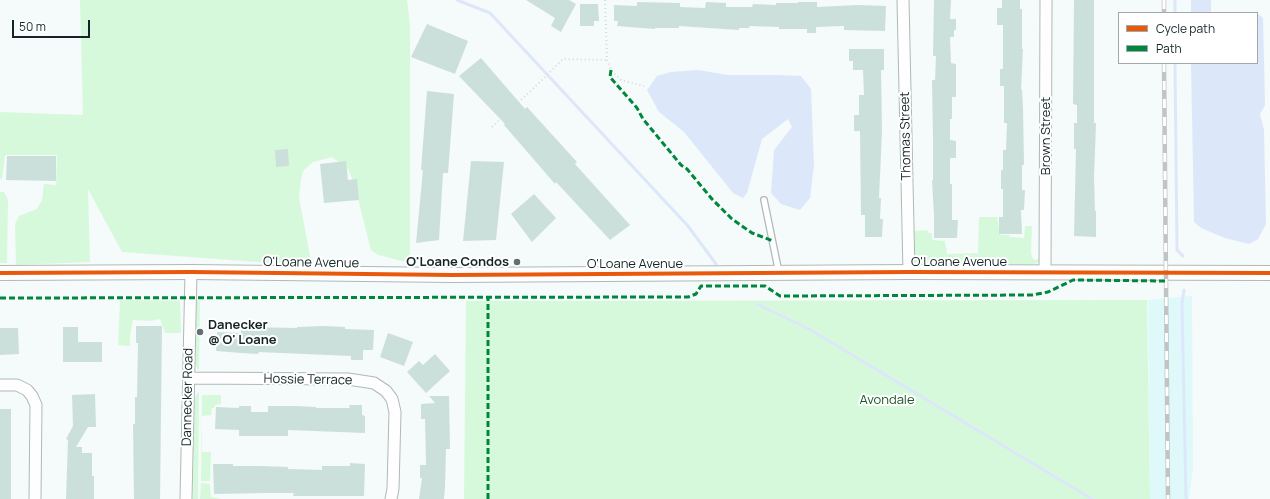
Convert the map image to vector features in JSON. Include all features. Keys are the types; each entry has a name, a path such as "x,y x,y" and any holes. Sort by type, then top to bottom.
{"street":[{"name":"Thomas Street","path":"903,0 909,272"},
{"name":"Brown Street","path":"1045,272 1046,0"},
{"name":"O'Loane Avenue","path":"0,273 191,272 452,275 909,272 1270,273"},
{"name":"Dannecker Road","path":"186,499 191,272"},
{"name":"Hossie Terrace","path":"189,378 348,379 374,384 386,390 392,399 396,412 393,489 391,499"},
{"path":"0,385 17,385 32,396 36,405 35,499"}],"lane":[{"path":"764,200 779,273"}],"path":[{"path":"605,0 607,60 611,70 621,80 644,86"},
{"path":"492,127 563,59 607,60"}],"shaded area":[{"path":"1191,0 1211,0 1211,12 1191,12"},
{"path":"1258,14 1263,18 1265,105 1260,114 1264,130 1266,224 1258,239 1249,244 1225,238 1201,228 1194,222 1191,64 1258,64"},
{"path":"698,70 728,75 801,76 811,89 814,165 810,198 800,210 781,204 771,193 774,150 792,127 788,119 762,139 747,193 743,198 733,193 684,132 659,112 647,90 657,76 671,72"},
{"path":"1192,296 1193,468 1189,499 1150,499 1148,300"}],"green space":[{"path":"80,0 407,0 410,26 410,263 378,255 371,250 354,183 348,169 332,157 313,162 303,171 301,179 299,198 312,266 122,252 88,189 90,262 16,265 15,224 19,216 37,209 42,200 44,184 56,185 57,155 5,155 2,179 0,179 0,112 83,115"},
{"path":"0,192 4,192 8,200 7,263 0,263"},
{"path":"979,217 997,217 1000,235 1009,235 1010,237 1024,238 1025,226 1032,226 1031,253 1033,259 1036,260 1040,258 1040,262 1034,264 934,265 917,263 915,258 918,255 915,255 914,231 927,230 929,233 932,233 932,240 945,241 947,254 978,253"},
{"path":"120,300 180,301 181,333 165,333 160,319 151,321 133,320 130,346 118,345"},
{"path":"198,300 200,302 198,370 195,365 196,301"},
{"name":"Avondale","path":"1147,300 1150,499 464,499 466,301"},
{"path":"198,392 198,499 193,499 194,399"},
{"path":"202,395 221,395 221,404 215,405 214,408 212,408 211,415 202,416 202,452 211,452 210,481 201,481"},
{"path":"201,483 210,484 211,497 221,499 200,499"}],"building":[{"path":"526,0 569,0 576,4 561,32 551,26 555,18"},
{"path":"934,0 951,0 950,19 956,19 956,30 954,30 954,37 950,37 951,63 956,64 956,97 952,97 950,140 956,141 956,158 950,158 950,184 952,184 952,220 958,220 957,238 934,238 932,180 932,80 935,80 936,56 933,56"},
{"path":"1002,0 1020,0 1020,9 1022,9 1023,49 1021,90 1022,89 1024,165 1022,165 1022,190 1025,190 1024,210 1021,210 1022,234 999,234 999,217 1003,217 1001,170 1003,170 1003,150 1006,150 1007,123 1004,123 1004,86 1000,86 1000,69 1003,69 1003,25 997,25 997,8 1002,8"},
{"path":"1074,0 1094,0 1094,123 1096,123 1094,178 1096,237 1074,236 1076,149 1074,149 1074,123 1077,123 1077,105 1073,104"},
{"path":"637,2 680,3 680,7 705,8 706,2 726,3 726,7 752,7 753,4 776,5 776,3 798,2 817,2 817,7 857,5 886,6 885,31 844,30 844,26 816,27 816,33 807,33 807,29 779,29 779,27 750,26 749,28 739,28 739,30 679,26 679,28 655,29 617,26 618,21 614,21 614,5 637,6"},
{"path":"580,4 598,4 599,21 594,21 594,26 580,26"},
{"path":"427,24 468,41 455,74 411,57"},
{"path":"849,49 884,49 884,70 881,70 882,131 879,198 881,198 880,219 883,219 882,237 865,237 865,215 861,215 860,131 854,131 854,115 859,115 859,95 864,95 863,70 853,70 853,61 849,61"},
{"path":"481,58 525,109 527,107 577,162 575,164 630,225 610,240 556,182 555,184 504,125 505,124 459,76"},
{"path":"427,91 454,94 448,173 443,173 439,240 416,243 423,170 421,170"},
{"path":"288,149 289,166 276,167 275,150"},
{"path":"7,156 56,156 56,181 6,180"},
{"path":"346,161 348,180 357,179 359,200 324,203 320,164"},
{"path":"471,161 504,162 496,240 463,241"},
{"path":"534,194 556,218 532,242 511,214"},
{"path":"136,326 162,326 160,499 134,499 133,424 135,424 135,397 137,397 138,343 136,343"},
{"path":"324,326 345,327 345,329 374,330 373,350 363,350 363,360 351,360 351,356 259,352 258,354 216,351 217,332 241,333 241,327 297,328"},
{"path":"63,327 78,327 78,342 102,342 102,362 63,362"},
{"path":"0,328 18,328 19,354 0,355"},
{"path":"388,333 413,342 404,366 380,357"},
{"path":"435,354 450,371 426,393 407,372 419,361 423,365"},
{"path":"95,394 96,427 88,427 76,447 82,447 82,453 92,453 94,499 66,499 68,440 66,439 73,426 72,395"},
{"path":"429,396 449,396 450,449 446,449 444,499 419,499 422,478 420,478 420,465 426,465 425,419 421,419 421,404 435,403"},
{"path":"349,405 362,405 362,415 365,416 365,433 288,430 288,436 239,436 239,430 215,429 216,407 239,408 239,406 251,406 251,412 268,412 268,406 350,408"},
{"path":"0,409 11,409 11,499 0,499"},
{"path":"350,463 365,464 364,496 293,496 294,493 214,494 213,464 322,470 322,466 350,466"}],"waterway":[{"path":"457,0 490,13 688,226 716,264"},
{"path":"1175,0 1175,12"},
{"path":"1175,64 1177,250 1183,256"},
{"path":"1184,290 1182,304 1186,499"},
{"path":"757,304 809,329 1092,499"}],"railway":[{"path":"1164,0 1164,12"},
{"path":"1164,64 1168,499"}],"marked path":[{"path":"611,70 610,77 637,108 643,119 681,165 687,169 712,199 732,219 752,233 773,241"},
{"path":"0,298 688,297 696,294 701,286 765,286 780,296 1032,295 1048,292 1073,280 1166,281"},
{"path":"488,298 488,499"}],"cycle path":[{"path":"0,273 191,272 452,275 909,272 1270,273"}],"place":[{"name":"O'Loane Condos","path":"517,262"},
{"name":"Danecker @ O' Loane","path":"200,332"}]}
